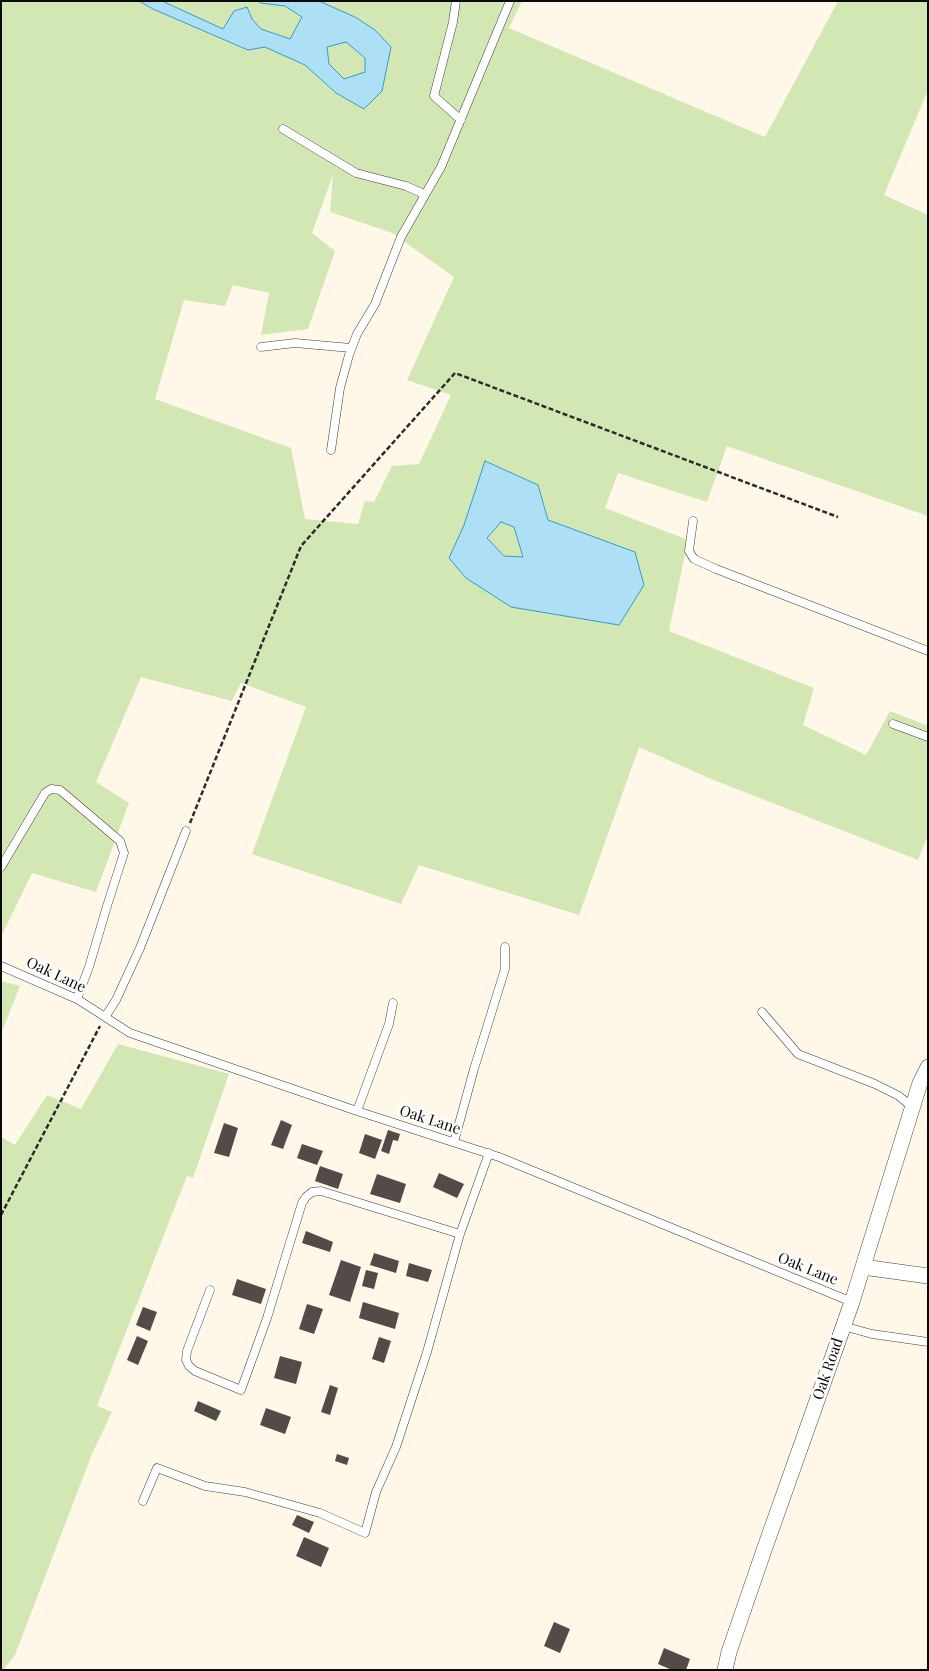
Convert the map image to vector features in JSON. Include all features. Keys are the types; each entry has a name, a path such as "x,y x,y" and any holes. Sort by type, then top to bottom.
{"street":[{"name":"Oak Road","path":"725,1670 729,1652 763,1553 852,1302 920,1083 928,1068"},
{"path":"862,1267 928,1276"}],"lane":[{"path":"456,1 454,22 434,96 461,120"},
{"path":"331,450 340,388 357,334 375,304 401,237 441,166 510,1"},
{"path":"283,129 356,173 406,186 424,194"},
{"path":"260,347 295,343 352,348"},
{"path":"693,521 689,551 694,559 716,570 928,651"},
{"path":"893,724 928,737"},
{"path":"1,867 45,794 51,789 60,790 120,841 124,853 106,906 89,967 77,999"},
{"path":"105,1016 116,1000 140,948 186,831"},
{"path":"454,1142 505,969 505,947"},
{"name":"Oak Lane","path":"1,966 77,999 130,1033 489,1154 852,1302"},
{"path":"357,1111 389,1024 393,1003"},
{"path":"762,1012 798,1054 876,1084 899,1096 912,1107"},
{"path":"143,1501 157,1468 205,1486 246,1492 320,1514 364,1533 376,1492 396,1447 427,1352 460,1234 489,1154"},
{"path":"210,1290 187,1351 186,1360 189,1366 195,1370 241,1390 267,1318 302,1203 312,1192 321,1191 460,1234"},
{"path":"843,1326 872,1334 928,1342"}],"path":[{"path":"186,831 301,546 455,373 838,516"},
{"path":"1,1215 105,1016"}],"green space":[{"path":"1,1 522,1 509,28 765,137 838,1 928,1 928,90 884,195 928,215 928,516 727,446 707,502 618,473 605,508 688,540 669,631 814,688 803,725 866,755 890,711 928,726 928,835 918,860 711,779 639,747 579,915 419,865 401,904 252,854 306,707 241,683 232,701 141,677 96,782 129,803 96,892 32,873 1,937","holes":["333,175 330,212 392,233 454,277 407,380 451,395 419,464 392,466 374,502 365,501 358,524 305,519 291,448 155,399 184,300 225,306 233,285 269,293 261,335 308,329 335,251 312,233"]},
{"path":"1,981 20,986 1,1034"},
{"path":"118,1044 229,1074 193,1178 187,1176 97,1406 112,1412 92,1454 15,1655 1,1670 1,1137 15,1145 47,1095 81,1109"}],"water":[{"path":"139,1 162,1 223,29 234,11 247,7 252,19 261,29 290,39 302,17 285,6 260,3 258,1 319,1 355,17 375,30 391,47 382,91 364,109 336,93 305,65 265,47 248,50 153,9","holes":["346,42 365,58 365,72 344,79 329,64 327,47"]},
{"path":"485,461 538,485 548,520 635,552 644,585 619,625 511,607 466,578 449,558 464,525","holes":["501,522 514,527 523,557 504,556 487,538"]}],"building":[{"path":"281,1120 292,1125 283,1149 271,1145"},
{"path":"224,1123 238,1128 229,1157 214,1153"},
{"path":"388,1130 400,1134 398,1141 393,1140 389,1154 381,1151"},
{"path":"365,1134 382,1140 375,1159 359,1153"},
{"path":"302,1144 323,1151 317,1165 297,1158"},
{"path":"320,1166 343,1174 338,1189 315,1181"},
{"path":"439,1173 464,1184 457,1198 433,1187"},
{"path":"377,1174 406,1184 400,1203 370,1194"},
{"path":"306,1231 333,1242 330,1252 302,1243"},
{"path":"374,1253 399,1261 396,1273 370,1265"},
{"path":"341,1260 361,1267 350,1302 329,1295"},
{"path":"409,1263 432,1270 428,1282 406,1276"},
{"path":"366,1270 378,1273 374,1289 362,1286"},
{"path":"237,1279 266,1289 261,1304 232,1295"},
{"path":"363,1302 399,1313 395,1329 359,1318"},
{"path":"307,1304 323,1309 314,1334 299,1329"},
{"path":"143,1307 157,1312 150,1331 136,1325"},
{"path":"137,1336 148,1341 138,1365 127,1360"},
{"path":"379,1337 391,1341 384,1363 372,1359"},
{"path":"280,1356 302,1362 296,1384 274,1378"},
{"path":"330,1385 338,1388 330,1415 321,1412"},
{"path":"198,1401 221,1411 216,1421 194,1411"},
{"path":"266,1408 291,1417 285,1434 260,1425"},
{"path":"337,1454 349,1458 347,1465 335,1461"},
{"path":"297,1515 314,1522 309,1533 292,1525"},
{"path":"304,1537 329,1548 321,1567 296,1556"},
{"path":"554,1622 570,1629 560,1653 544,1646"},
{"path":"664,1648 690,1659 686,1670 672,1670 658,1664"}]}
